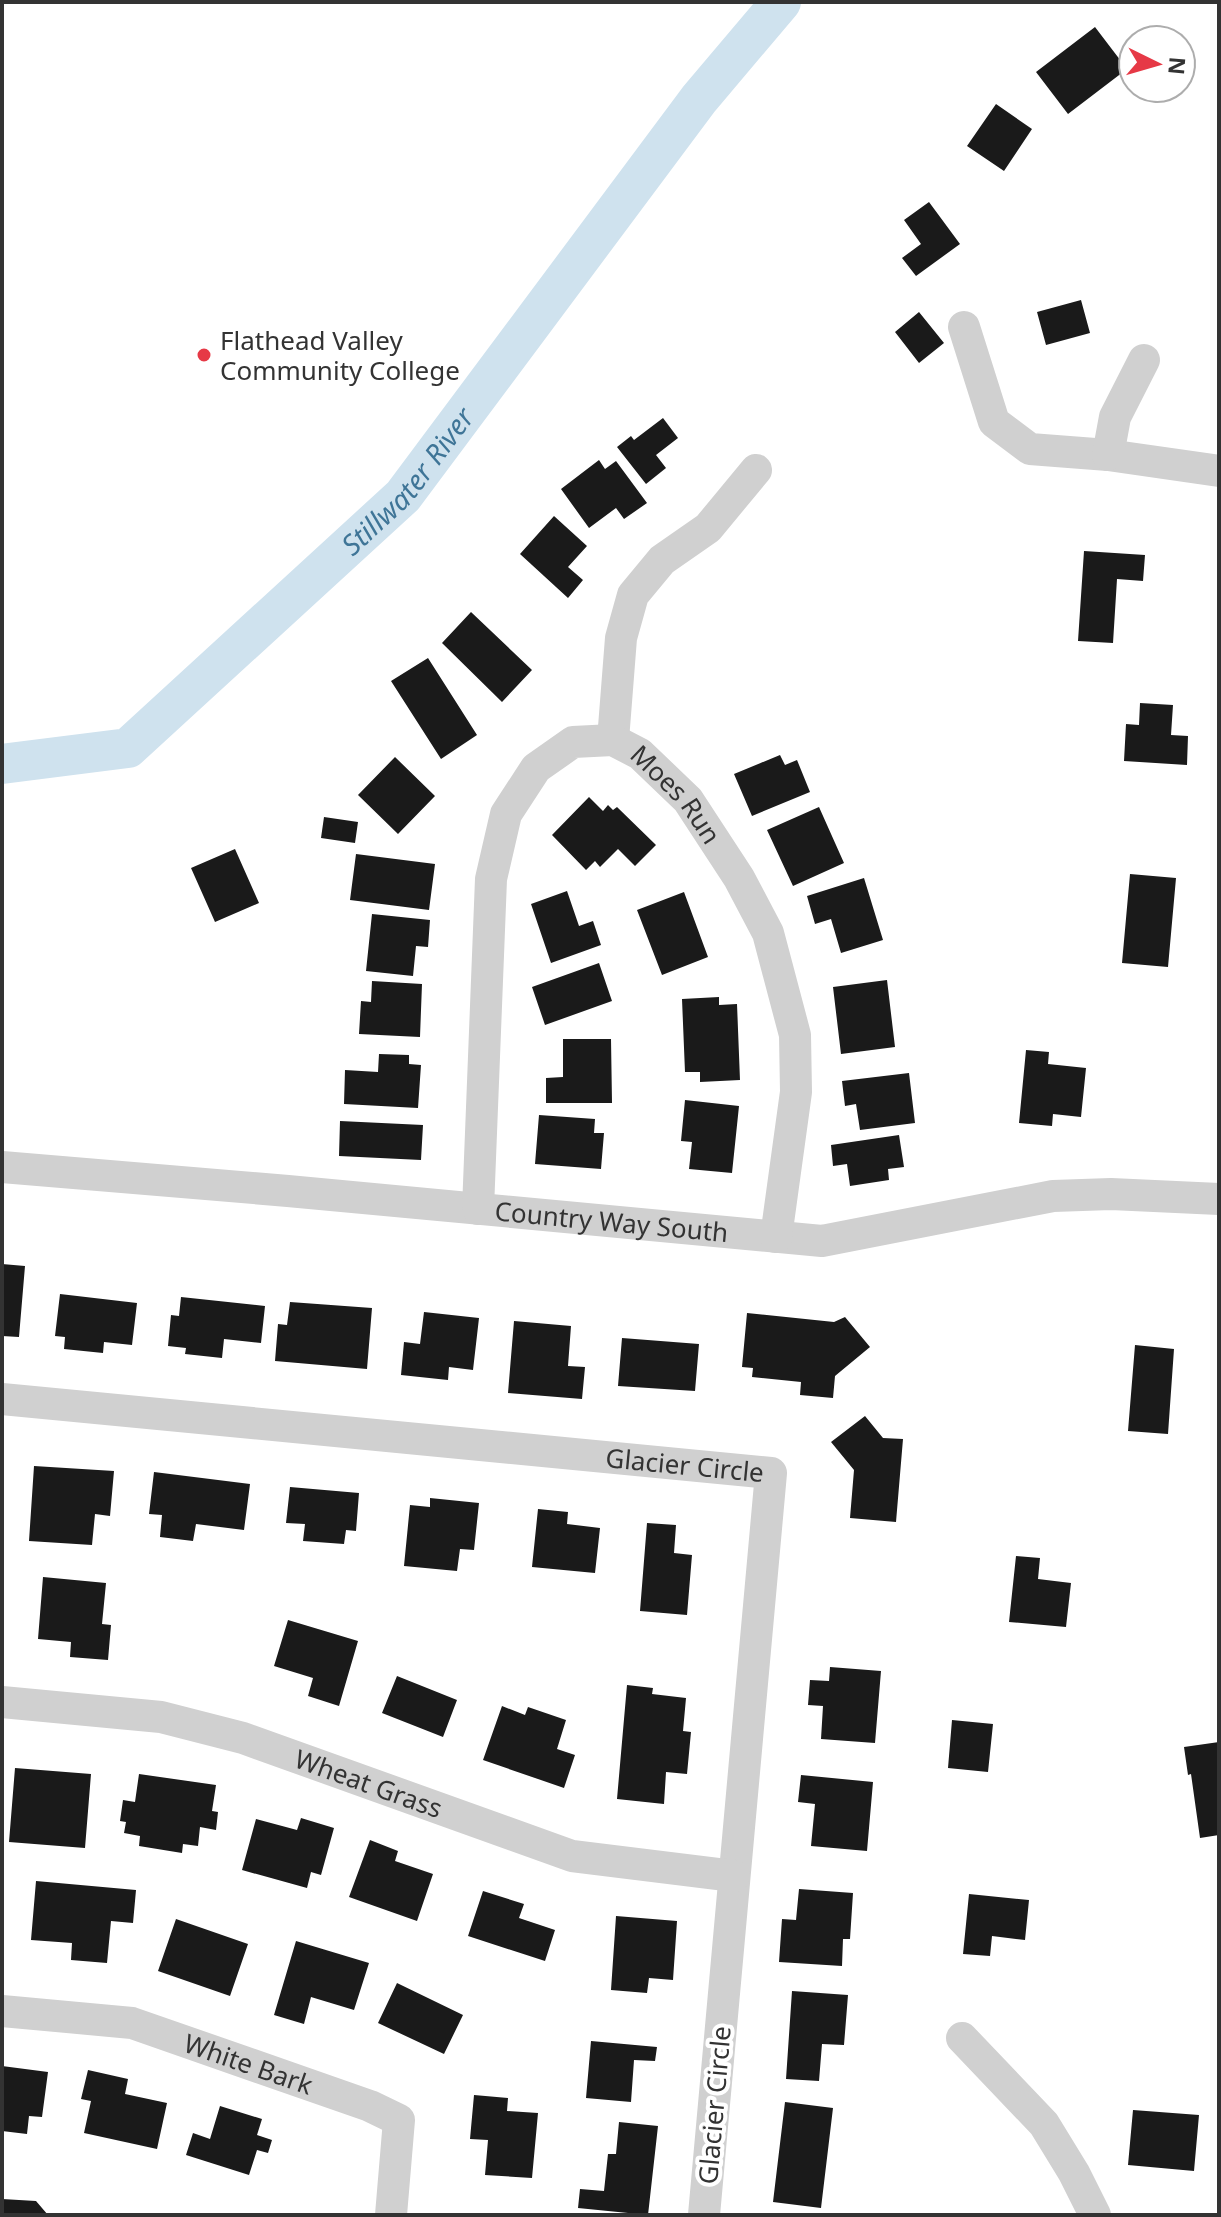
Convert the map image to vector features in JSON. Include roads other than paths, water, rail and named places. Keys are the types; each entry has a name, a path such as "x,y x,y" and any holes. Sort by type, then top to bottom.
{"street":[{"path":"964,327 994,422 1030,449 1108,455 1219,471"},
{"path":"1108,455 1115,417 1144,360"},
{"path":"613,740 621,638 633,595 662,560 708,528 756,470"},
{"name":"Moes Run","path":"478,1209 491,879 506,814 536,768 573,742 613,740 640,754 688,800 739,878 768,933 795,1035 796,1092 776,1237"},
{"name":"Country Way South","path":"2,1167 822,1241 1053,1196 1111,1194 1219,1199"},
{"name":"Glacier Circle","path":"2,1399 771,1473 704,2215"},
{"name":"Wheat Grass","path":"2,1702 161,1717 243,1738 572,1856 734,1876"},
{"name":"White Bark","path":"2,2011 132,2023 370,2106 399,2120 391,2215"},
{"path":"962,2038 1044,2124 1095,2215"}],"waterway":[{"name":"Stillwater River","path":"2,764 128,748 403,496 699,99 781,2"}],"place":[{"name":"Flathead Valley Community College","path":"204,355"}]}
